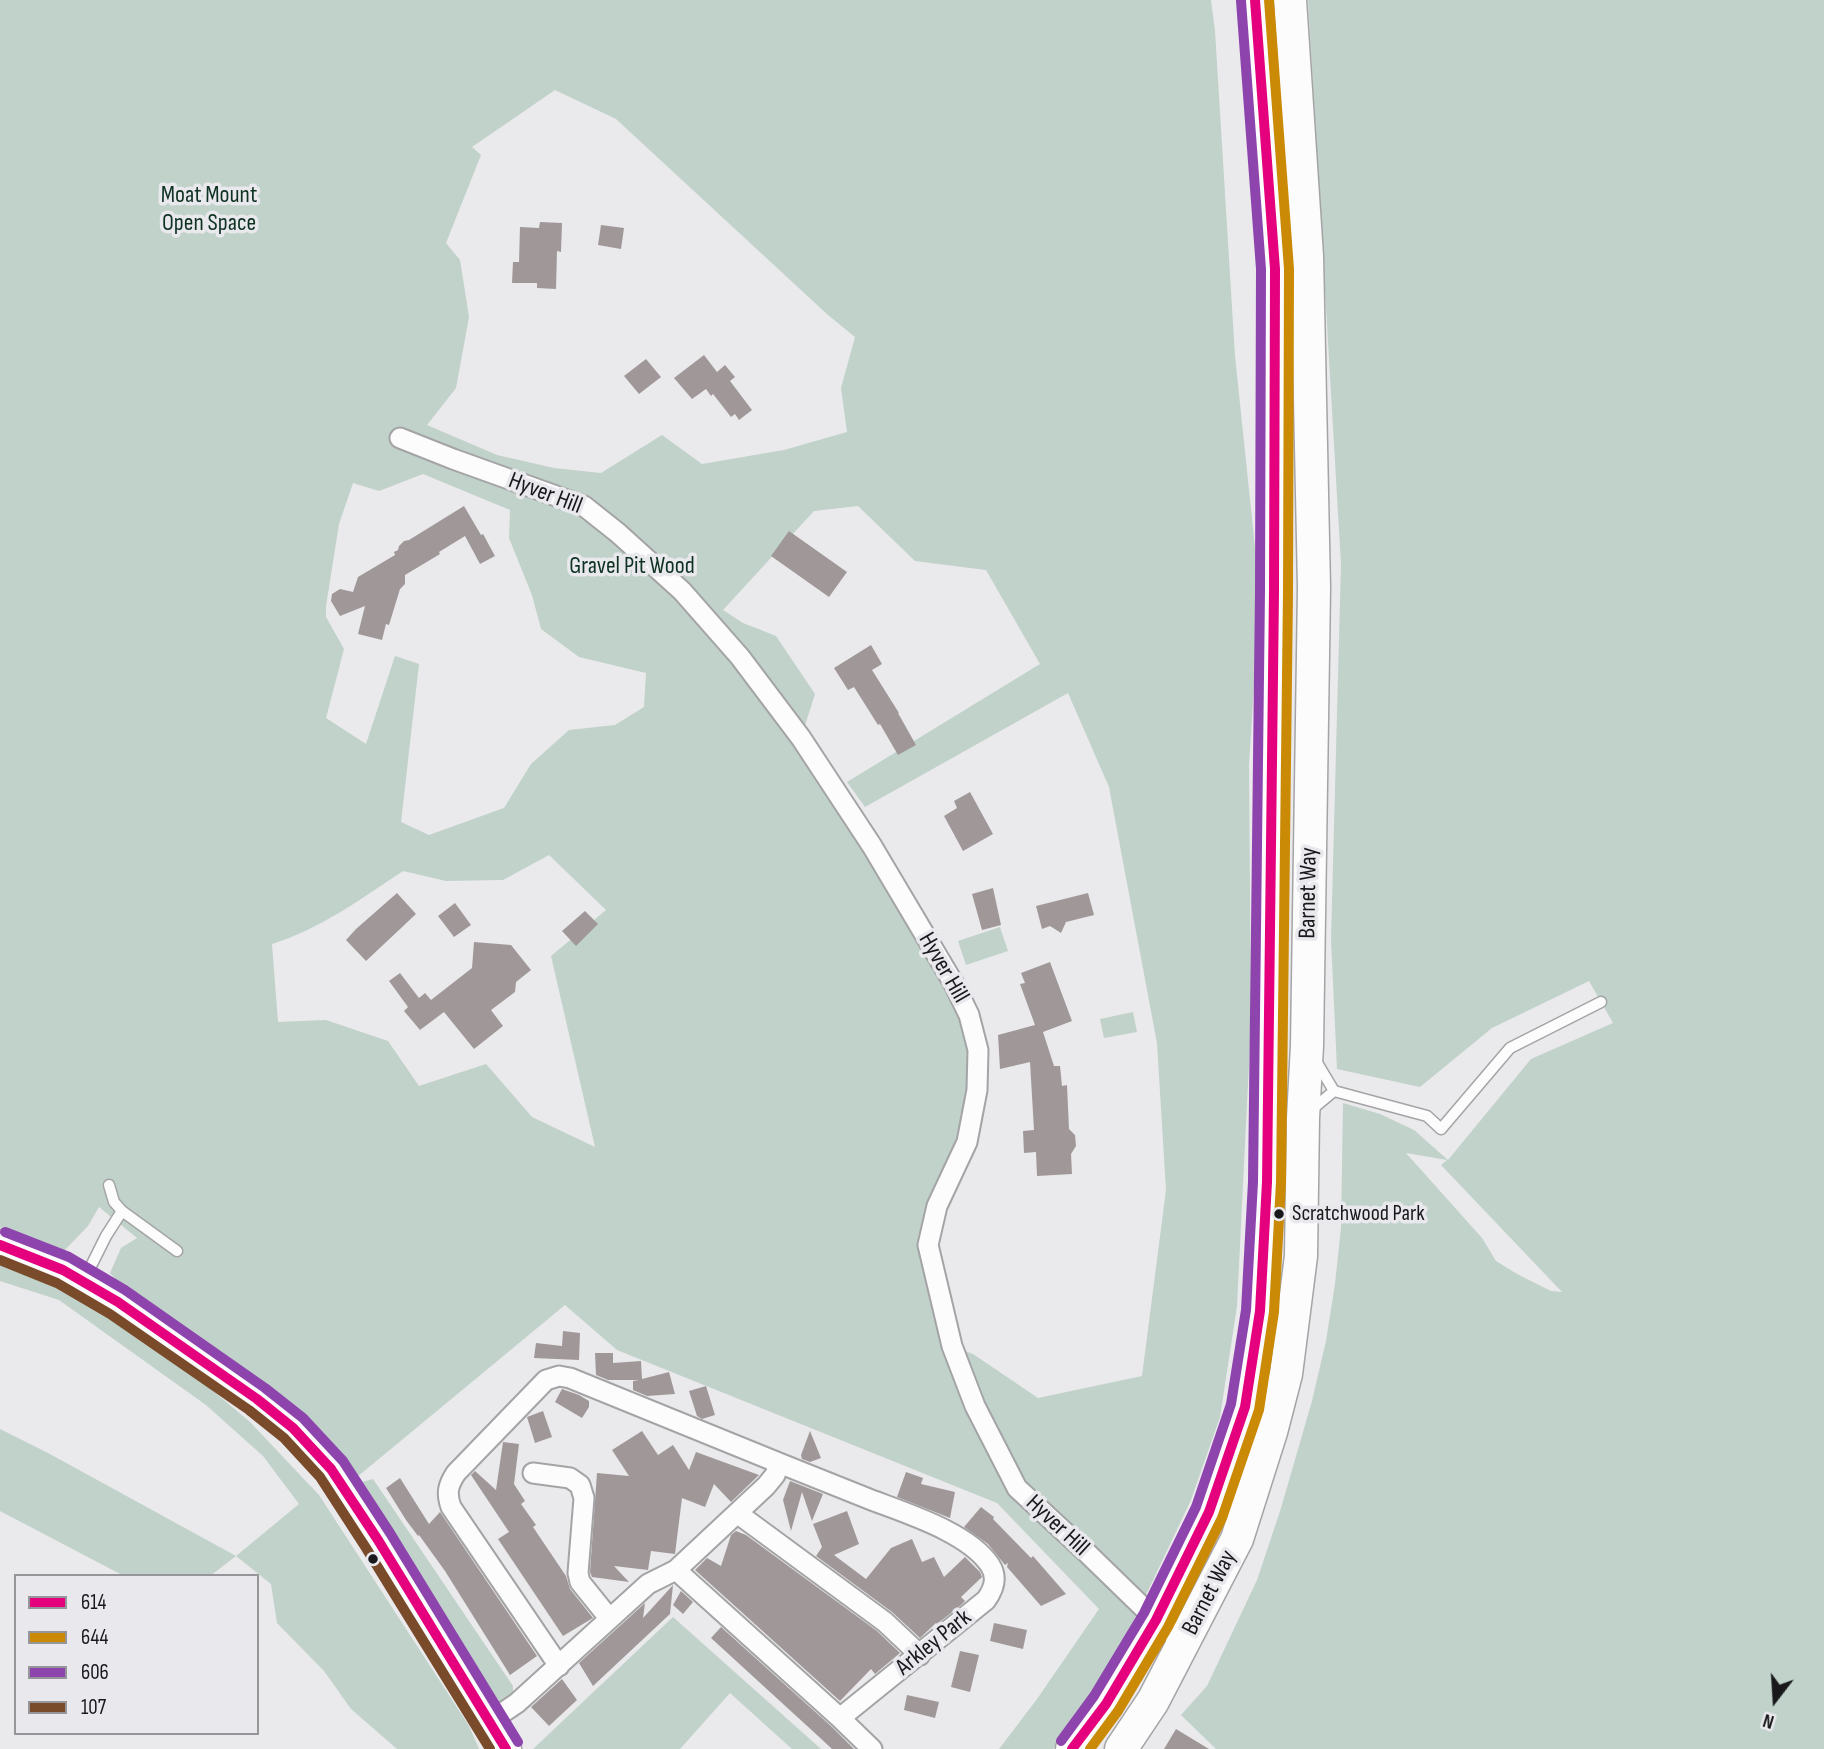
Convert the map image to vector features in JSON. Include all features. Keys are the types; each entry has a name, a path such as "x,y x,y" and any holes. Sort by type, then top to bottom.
{"highway":[{"name":"Barnet Way","path":"1072,1749 1106,1704 1156,1620 1209,1512 1245,1407 1260,1311 1268,1155 1275,269 1255,0"},
{"name":"Barnet Way","path":"1121,1749 1153,1701 1237,1539 1271,1432 1286,1374 1301,1256 1314,588 1307,256 1290,0"}],"main road":[{"path":"0,1245 63,1270 118,1302 227,1377 284,1421 312,1447 331,1469 377,1540 506,1749"}],"street":[{"name":"Hyver Hill","path":"400,438 584,506 618,533 682,591 740,657 801,738 872,846 954,984 969,1015 978,1050 977,1090 967,1142 937,1206 928,1245 952,1346 975,1406 1017,1488 1173,1633 1181,1650"},
{"name":"Arkley Park","path":"559,1666 451,1507 447,1495 449,1483 456,1473 546,1380 559,1376 570,1378 923,1520 968,1545 989,1564 994,1574 994,1584 986,1600 840,1718"},
{"path":"489,1722 517,1703 648,1584 676,1570 766,1486 775,1475 779,1463"},
{"path":"533,1473 570,1478 580,1485 584,1497 578,1573 580,1582 609,1618"},
{"path":"737,1513 885,1622 920,1655"},
{"path":"676,1570 872,1749"}],"lane":[{"path":"1307,1046 1334,1091 1427,1116 1441,1129 1510,1048 1601,1002"},
{"path":"1303,1118 1334,1091"},
{"path":"109,1185 114,1202 122,1211 177,1251"},
{"path":"83,1283 106,1236 122,1211"}],"green space":[{"path":"0,0 1211,0 1235,356 1260,595 1249,764 1251,1023 1237,1306 1220,1417 1191,1500 1126,1637 1053,1749 999,1749 1099,1609 997,1503 617,1350 565,1305 351,1482 137,1302 110,1273 121,1248 137,1238 99,1207 88,1226 62,1253 0,1227","holes":["555,90 616,119 855,337 841,388 847,432 784,450 702,464 662,435 601,473 554,468 497,455 427,425 456,388 469,317 460,260 446,243 481,155 472,147","423,474 510,510 509,538 532,595 541,629 579,657 646,673 644,707 615,725 569,730 531,764 504,808 429,835 401,822 419,664 395,656 366,744 326,718 344,649 326,617 339,524 353,483 379,491","858,506 915,561 986,570 1040,664 847,782 865,807 1068,693 1109,787 1157,1043 1166,1190 1142,1376 1038,1398 973,1354 952,1346 928,1245 977,1090 969,1015 801,738 815,694 776,636 743,623 723,610 814,511","549,855 606,910 551,956 595,1147 532,1117 486,1064 419,1086 388,1041 326,1020 278,1022 272,944 323,922 403,871 446,881 503,880"]},
{"name":"Scratchwood Park","path":"1308,0 1824,0 1824,1749 1216,1749 1181,1715 1207,1686 1257,1580 1312,1401 1326,1341 1341,1228 1343,1103 1380,1114 1414,1130 1448,1160 1531,1059 1613,1023 1589,981 1492,1028 1420,1087 1337,1069 1331,939 1341,564","holes":["1406,1153 1447,1160 1441,1165 1562,1292 1551,1291 1496,1261 1482,1238"]},
{"path":"1000,927 1008,951 966,965 958,941"},
{"path":"1133,1012 1137,1032 1104,1038 1100,1019"},
{"path":"0,1263 101,1309 162,1348 250,1422 319,1495 469,1726 479,1749 397,1749 351,1709 324,1671 277,1623 271,1584 236,1556 299,1504 263,1456 206,1405 59,1300 0,1281"},
{"path":"0,1429 236,1556 213,1574 120,1574 0,1511"},
{"path":"373,1479 513,1686 513,1697 500,1704 359,1492 362,1482"},
{"path":"673,1617 821,1749 792,1749 730,1693 680,1749 533,1749"}],"building":[{"path":"540,222 562,223 561,252 557,251 556,289 537,288 537,283 512,283 513,262 519,262 520,227 539,228"},
{"path":"601,225 624,228 621,249 598,245"},
{"path":"704,355 717,372 725,365 735,377 730,381 752,410 739,420 735,414 731,417 706,389 692,399 674,378"},
{"path":"646,359 661,377 639,394 624,376"},
{"path":"464,506 495,556 480,564 465,536 405,575 405,584 400,589 382,640 358,634 365,606 340,616 331,601 332,594 340,589 353,592 358,577 395,555 394,552 404,541"},
{"path":"789,531 847,572 829,597 771,556"},
{"path":"871,645 882,664 872,670 916,745 898,755 854,687 848,690 834,668"},
{"path":"970,792 993,834 963,851 944,816 957,808 954,801"},
{"path":"993,888 1001,925 982,930 972,894"},
{"path":"397,893 416,914 366,961 346,940"},
{"path":"1088,893 1094,915 1066,922 1061,933 1050,926 1042,929 1036,906"},
{"path":"455,903 471,925 454,937 438,916"},
{"path":"585,911 598,924 576,946 562,931"},
{"path":"474,942 511,945 531,970 516,982 515,992 491,1010 503,1026 474,1049 444,1012 420,1030 404,1011 408,1007 389,981 400,973 419,998 425,993 431,1000 472,968"},
{"path":"1050,962 1072,1021 1043,1032 1054,1066 1060,1066 1062,1086 1067,1085 1069,1129 1075,1135 1076,1146 1071,1154 1072,1174 1037,1176 1036,1152 1024,1153 1023,1131 1034,1130 1030,1062 1000,1069 998,1035 1035,1025 1020,984 1025,983 1021,973"},
{"path":"563,1331 580,1333 579,1360 534,1358 536,1343 562,1346"},
{"path":"595,1353 613,1353 613,1363 641,1361 642,1379 669,1372 675,1394 647,1396 633,1390 633,1381 639,1380 608,1380 596,1375"},
{"path":"706,1386 715,1415 702,1419 697,1416 689,1391"},
{"path":"562,1389 589,1401 589,1407 582,1418 555,1402"},
{"path":"543,1411 552,1437 535,1443 527,1417"},
{"path":"642,1431 658,1455 673,1445 689,1470 696,1452 759,1475 731,1502 714,1484 705,1507 682,1498 675,1554 651,1551 648,1570 614,1566 629,1582 592,1577 590,1572 597,1473 629,1476 612,1450"},
{"path":"810,1431 821,1458 810,1462 802,1459 801,1455"},
{"path":"503,1442 519,1444 514,1484 525,1501 521,1504 566,1576 570,1589 593,1618 563,1636 498,1539 509,1532 471,1475 475,1471 496,1490"},
{"path":"906,1472 923,1478 921,1484 955,1492 950,1518 897,1497"},
{"path":"400,1478 429,1524 440,1512 537,1656 510,1675 445,1571 406,1520 386,1488"},
{"path":"790,1481 823,1494 812,1521 802,1492 791,1531 783,1500"},
{"path":"981,1507 994,1517 1031,1558 1033,1556 1066,1594 1041,1606 1007,1567 1008,1563 1005,1565 988,1544 964,1527"},
{"path":"847,1511 859,1544 834,1555 866,1579 891,1548 912,1539 922,1562 934,1557 944,1577 965,1557 982,1577 961,1597 965,1601 961,1605 920,1638 892,1612 816,1556 822,1547 813,1524"},
{"path":"736,1531 746,1535 877,1631 900,1653 875,1674 871,1669 840,1701 695,1570 707,1558 721,1566 731,1535"},
{"path":"673,1585 670,1614 593,1686 579,1663 645,1603 643,1618"},
{"path":"681,1591 693,1602 683,1614 673,1605"},
{"path":"994,1623 1027,1630 1023,1649 990,1641"},
{"path":"721,1627 854,1749 832,1749 711,1638"},
{"path":"960,1651 979,1655 970,1692 951,1687"},
{"path":"562,1679 577,1700 549,1726 531,1707"},
{"path":"907,1695 939,1702 935,1718 904,1710"},
{"path":"1176,1729 1209,1749 1164,1749"}],"transit line":[{"name":"614","path":"1072,1749 1106,1704 1156,1620 1209,1512 1245,1407 1260,1311 1267,1182 1275,269 1255,0"},
{"name":"644","path":"1090,1749 1118,1711 1168,1627 1222,1518 1259,1410 1274,1312 1281,1182 1289,269 1269,0"},
{"name":"606","path":"1061,1741 1094,1696 1144,1613 1196,1507 1231,1404 1246,1310 1253,1182 1261,269 1241,1"},
{"name":"606","path":"5,1232 69,1257 125,1290 265,1388 303,1418 343,1461 518,1742"},
{"name":"614","path":"0,1245 63,1270 118,1302 257,1399 293,1428 331,1469 378,1540 506,1749"},
{"name":"107","path":"0,1260 57,1283 110,1314 249,1410 284,1438 320,1477 490,1749"}],"place":[{"name":"Scratchwood Park","path":"1279,1214"}],"park label":[{"name":"Moat Mount Open Space","path":"209,210"},
{"name":"Gravel Pit Wood","path":"632,567"}]}
